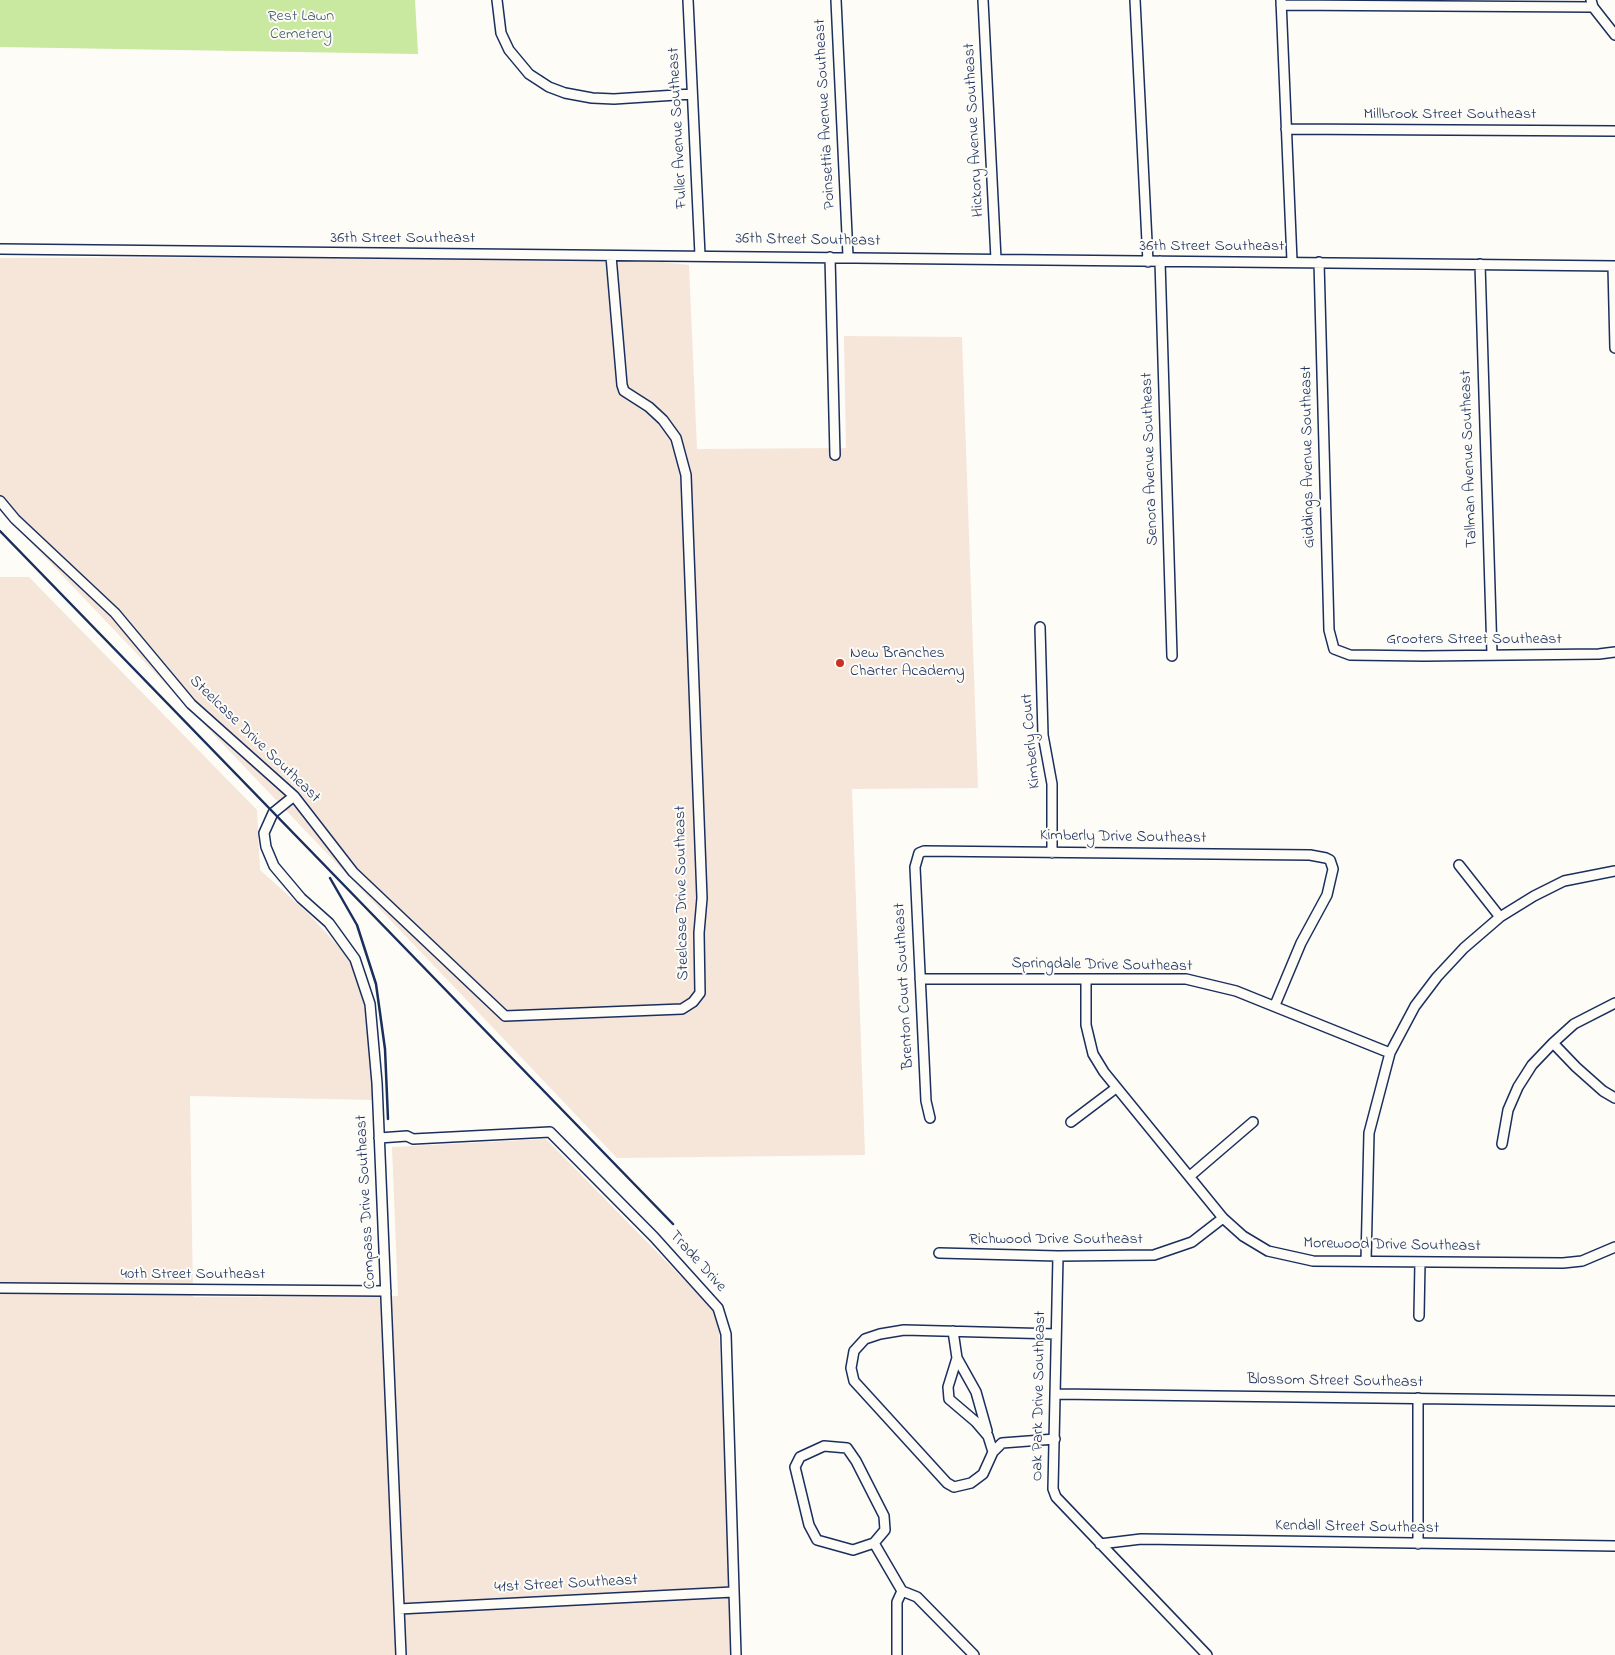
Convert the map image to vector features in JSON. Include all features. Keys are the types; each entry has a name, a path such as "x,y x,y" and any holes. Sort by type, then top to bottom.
{"street":[{"path":"497,0 501,33 509,50 529,74 549,87 565,93 592,98 614,99 692,94"},
{"name":"Fuller Avenue Southeast","path":"688,0 700,256"},
{"name":"Poinsettia Avenue Southeast","path":"836,0 848,256"},
{"name":"Hickory Avenue Southeast","path":"983,0 996,259"},
{"path":"1135,0 1148,262"},
{"path":"1292,262 1281,2 1592,4 1615,35"},
{"name":"Millbrook Street Southeast","path":"1286,129 1615,131"},
{"name":"36th Street Southeast","path":"0,249 611,256 848,256 1148,262 1614,266"},
{"name":"Steelcase Drive Southeast","path":"0,501 15,519 115,613 191,704 294,796 353,872 505,1016 682,1009 693,1002 700,992 699,933 702,898 686,474 676,438 663,420 649,407 624,391 619,373 619,331 611,256"},
{"path":"830,257 835,455"},
{"name":"Senora Avenue Southeast","path":"1160,262 1172,656"},
{"name":"Giddings Avenue Southeast","path":"1319,262 1329,630 1334,650"},
{"name":"Tallman Avenue Southeast","path":"1480,264 1492,654"},
{"path":"1614,266 1615,348"},
{"name":"Kimberly Court","path":"1040,627 1043,735 1052,784 1052,853"},
{"name":"Grooters Street Southeast","path":"1334,650 1350,655 1615,652"},
{"name":"Compass Drive Southeast","path":"294,796 273,813 264,833 266,847 274,866 301,898 329,923 355,959 370,1004 379,1138 401,1655"},
{"name":"Kimberly Drive Southeast","path":"919,853 931,850 1310,855 1326,858 1330,860 1333,869 1327,895 1301,943 1274,1005"},
{"name":"Brenton Court Southeast","path":"919,853 914,867 926,1101 930,1118"},
{"path":"1459,865 1500,917"},
{"path":"1366,1261 1370,1133 1390,1053 1415,1006 1437,977 1464,948 1500,917 1534,896 1564,881 1615,871"},
{"name":"Springdale Drive Southeast","path":"920,979 1186,979 1236,991 1390,1053"},
{"name":"Morewood Drive Southeast","path":"1086,979 1086,1025 1093,1054 1116,1088 1223,1218 1243,1236 1268,1251 1313,1261 1563,1264 1582,1261 1615,1247"},
{"path":"1502,1144 1508,1110 1518,1087 1532,1066 1574,1024 1615,1003"},
{"path":"1553,1043 1603,1091 1615,1098"},
{"path":"1071,1122 1116,1088"},
{"path":"1190,1176 1253,1122"},
{"name":"Trade Drive","path":"379,1138 407,1136 413,1139 550,1132 710,1296 721,1313 726,1334 736,1655"},
{"name":"Richwood Drive Southeast","path":"939,1253 1058,1256 1154,1255 1192,1242 1223,1218"},
{"name":"Oak Park Drive Southeast","path":"1058,1256 1053,1489 1056,1497 1207,1655"},
{"path":"1419,1316 1420,1262"},
{"name":"40th Street Southeast","path":"0,1288 386,1291"},
{"path":"1055,1439 1002,1443 993,1452 983,1474 971,1483 954,1487 947,1483 854,1381 851,1368 854,1351 865,1339 904,1330 1056,1334"},
{"path":"953,1331 957,1358 976,1392 993,1452"},
{"path":"957,1358 948,1387 950,1399 976,1422 988,1436"},
{"name":"Blossom Street Southeast","path":"1056,1394 1615,1401"},
{"path":"1418,1398 1418,1544"},
{"path":"824,1446 847,1448 856,1461 884,1516 885,1530 874,1543 853,1550 817,1540 809,1525 795,1467 800,1456 824,1446"},
{"name":"Kendall Street Southeast","path":"1100,1544 1141,1539 1615,1546"},
{"path":"874,1543 902,1591 917,1597 974,1655"},
{"path":"897,1655 897,1602 902,1591"},
{"name":"41st Street Southeast","path":"399,1609 734,1592"}],"shaded area":[{"path":"611,256 689,265 697,449 846,448 844,336 962,337 978,788 852,789 865,1155 617,1158 0,510 0,258"},
{"path":"0,577 29,577 257,810 260,870 308,913 348,957 361,991 371,1040 374,1100 190,1096 193,1297 398,1296 392,1147 546,1139 712,1308 719,1332 730,1573 739,1655 0,1655"}],"green space":[{"name":"Rest Lawn Cemetery","path":"0,0 415,0 418,54 0,47"}],"railway":[{"path":"0,531 673,1224"},
{"path":"330,878 357,925 376,984 385,1049 388,1119"}],"place":[{"name":"New Branches Charter Academy","path":"840,663"}]}
